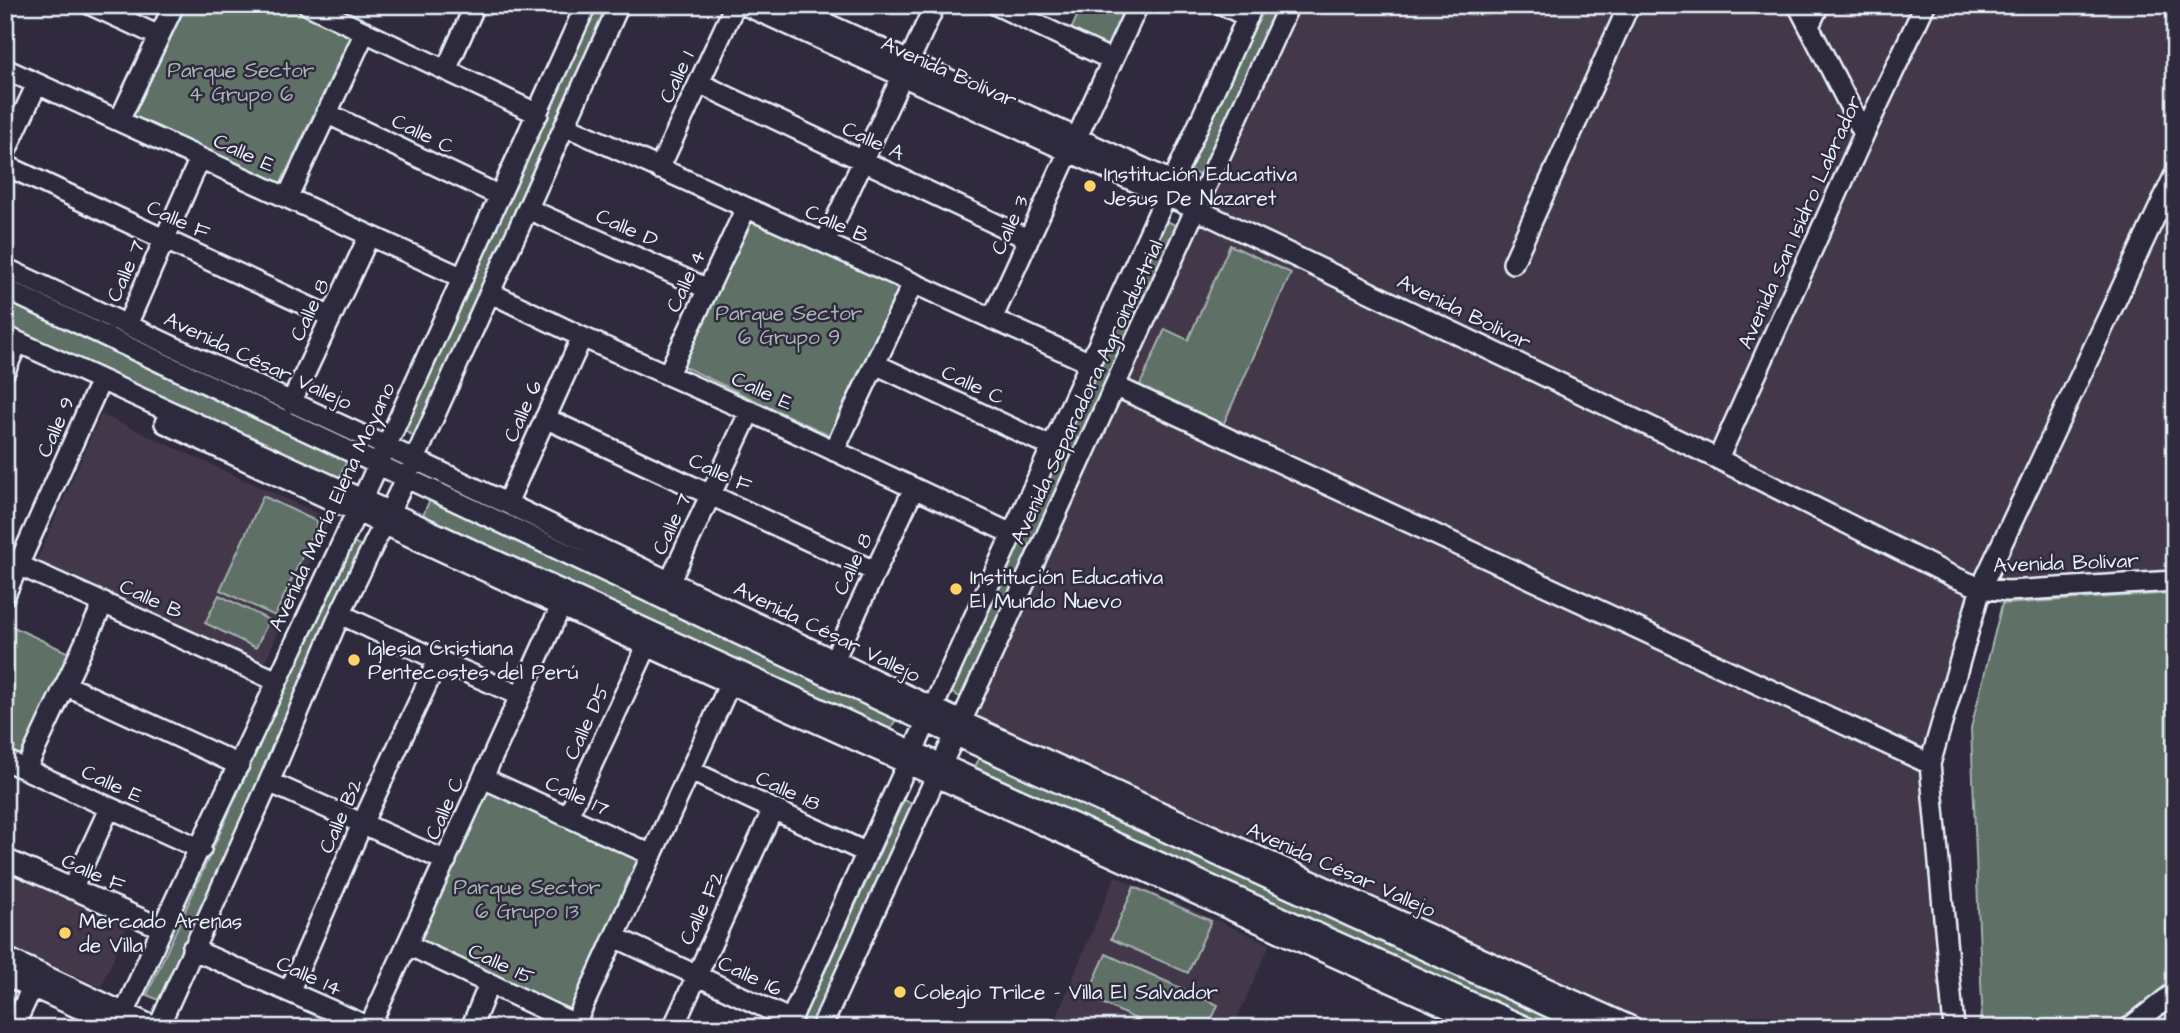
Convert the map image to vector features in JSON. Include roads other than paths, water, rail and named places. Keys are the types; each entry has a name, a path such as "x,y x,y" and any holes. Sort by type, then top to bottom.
{"street":[{"path":"91,5 159,37"},
{"path":"119,121 174,5"},
{"path":"308,5 538,114"},
{"path":"446,70 475,5"},
{"name":"Avenida María Elena Moyano","path":"121,1023 162,928 378,465 586,5"},
{"path":"5,957 35,979 121,1023 157,1028 269,782 340,614 415,459 619,5"},
{"name":"Calle 1","path":"659,169 735,5"},
{"name":"Avenida Bolívar","path":"745,5 905,69 1170,188 1981,589 2007,591 2175,581"},
{"name":"Avenida Bolívar","path":"786,5 905,69"},
{"path":"825,243 935,5"},
{"path":"996,5 1112,60"},
{"path":"1073,144 1138,5"},
{"path":"1223,5 1251,11"},
{"name":"Avenida Separadora Agroindustrial","path":"821,1028 1289,5"},
{"path":"1513,262 1629,5"},
{"path":"1798,5 1864,134"},
{"path":"1808,26 1819,5"},
{"name":"Avenida San Isidro Labrador","path":"1718,459 1925,5"},
{"name":"Avenida Separadora Agroindustrial","path":"789,1024 1251,11"},
{"path":"287,198 365,32"},
{"name":"Calle E","path":"5,69 463,278"},
{"path":"5,153 37,83"},
{"name":"Calle A","path":"699,83 1028,239"},
{"name":"Calle C","path":"326,113 500,196"},
{"name":"Calle B","path":"566,126 1090,363"},
{"name":"Calle 3","path":"992,318 1073,144"},
{"name":"Calle 7","path":"127,325 200,158"},
{"name":"Calle F","path":"5,165 331,317"},
{"path":"1954,1028 1930,764 1981,589 2175,174"},
{"name":"Calle 4","path":"668,374 746,208"},
{"name":"Calle D","path":"528,209 708,289"},
{"name":"Calle 8","path":"291,403 369,236"},
{"name":"Avenida César Vallejo","path":"5,268 415,459 834,660 930,715"},
{"path":"834,450 913,283"},
{"name":"Avenida César Vallejo","path":"5,289 405,478 930,715 1595,1028"},
{"name":"Calle E","path":"491,293 1012,534"},
{"name":"Calle 6","path":"507,503 582,337"},
{"path":"5,371 8,346"},
{"path":"8,346 96,391 386,518 911,757 1492,1028"},
{"path":"8,346 359,506"},
{"name":"Calle C","path":"875,364 1052,447"},
{"path":"1115,386 1930,764"},
{"name":"Calle 9","path":"5,595 12,562 96,391"},
{"name":"Calle 7","path":"670,581 750,411"},
{"name":"Calle F","path":"545,418 874,571"},
{"name":"Calle 8","path":"834,660 914,488"},
{"path":"386,518 647,646 911,757"},
{"name":"Calle B","path":"12,562 277,681"},
{"path":"26,769 104,602"},
{"name":"Calle C","path":"369,1027 561,606"},
{"path":"340,614 519,695"},
{"name":"Calle D5","path":"568,816 647,646"},
{"name":"Calle B2","path":"289,992 362,824 438,660"},
{"path":"574,1026 730,683"},
{"path":"65,685 239,765"},
{"name":"Avenida César Vallejo","path":"958,729 1631,1027"},
{"name":"Calle E","path":"5,760 201,849"},
{"path":"939,770 1528,1028"},
{"name":"Calle 18","path":"691,771 867,853"},
{"name":"Calle 17","path":"483,778 652,855"},
{"path":"269,782 446,861"},
{"path":"72,889 108,809"},
{"name":"Calle F2","path":"673,1028 772,809"},
{"name":"Calle F","path":"5,859 162,928"},
{"name":"Calle 16","path":"615,937 696,975 789,1024"},
{"name":"Calle 15","path":"408,945 574,1026"},
{"name":"Calle 14","path":"192,949 369,1027"},
{"path":"5,975 35,979"},
{"path":"13,1028 35,979"},
{"path":"471,1028 489,984"},
{"path":"2129,1028 2175,992"}],"place":[{"name":"Institución Educativa Jesus De Nazaret","path":"1090,186"},
{"name":"Institución Educativa El Mundo Nuevo","path":"956,589"},
{"name":"Iglesia Cristiana Pentecostes del Perú","path":"354,660"},
{"name":"Mercado Arenas de Villa","path":"65,933"},
{"name":"Colegio Trilce - Villa El Salvador","path":"900,992"}],"park label":[{"name":"Parque Sector 4 Grupo 6","path":"241,82"},
{"name":"Parque Sector 6 Grupo 9","path":"789,325"},
{"name":"Parque Sector 6 Grupo 13","path":"527,899"}]}
